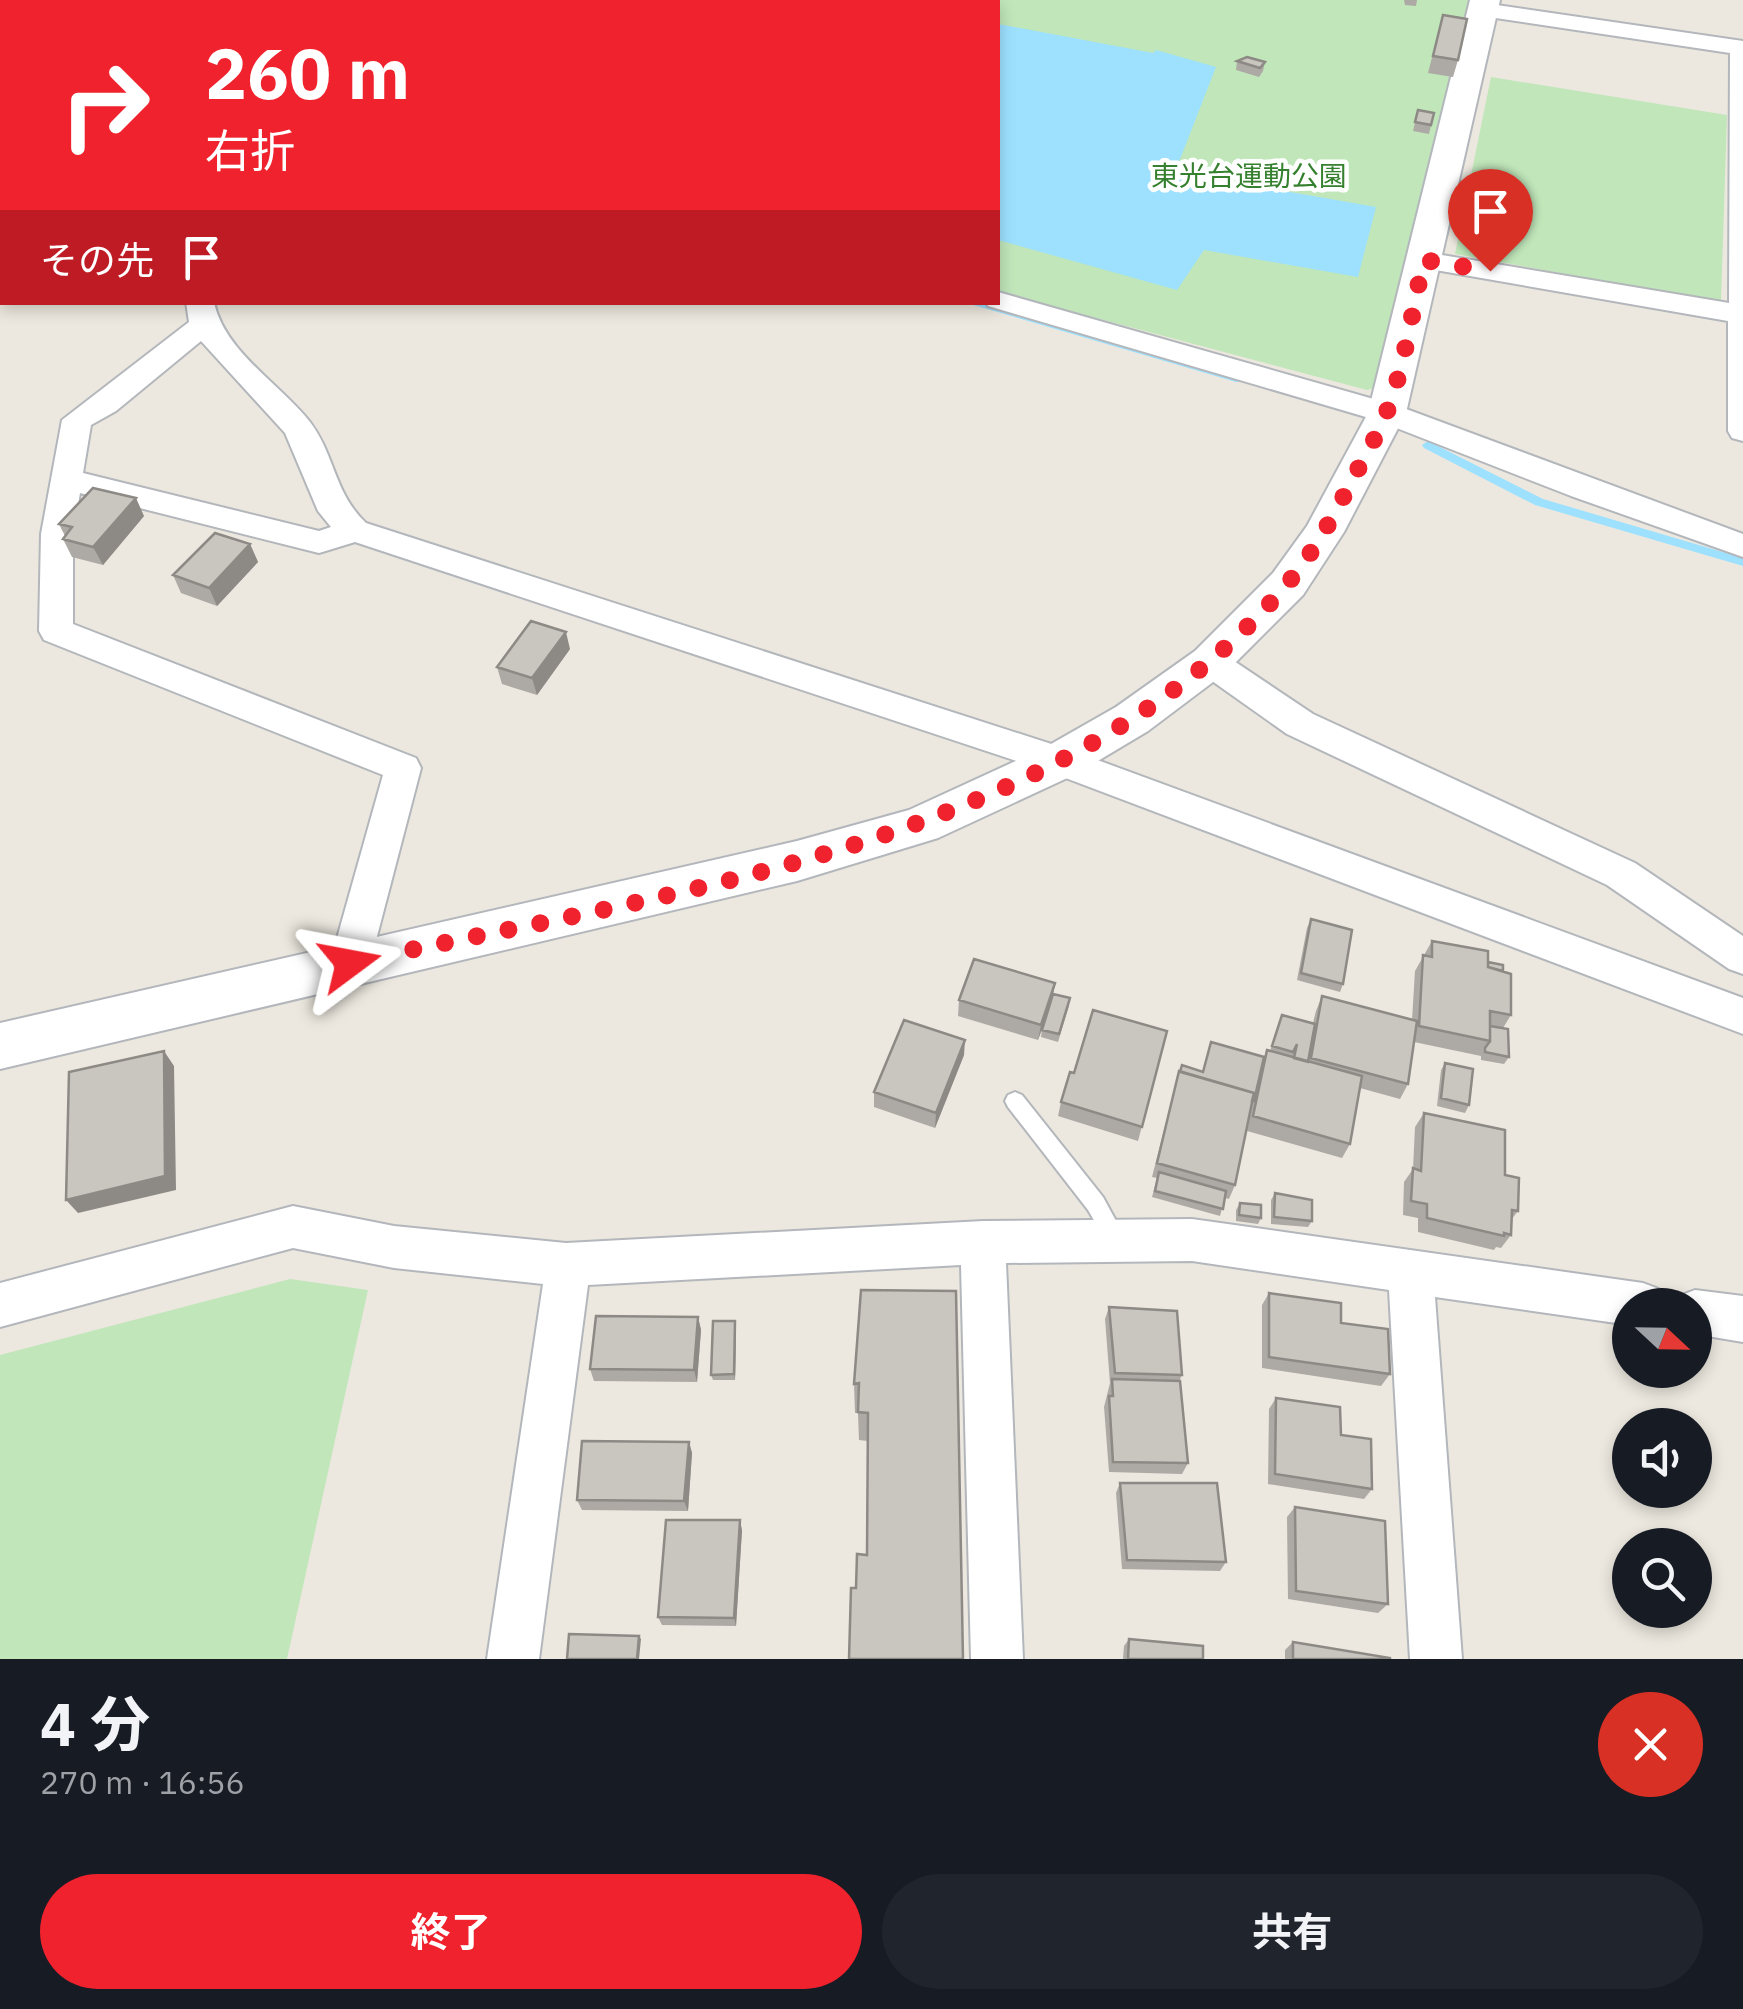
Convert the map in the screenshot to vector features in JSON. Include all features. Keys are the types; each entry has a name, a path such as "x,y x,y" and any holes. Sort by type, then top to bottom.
{"street":[{"path":"0,1046 797,862 921,825 1060,761 1132,719 1210,662 1288,584 1315,545 1386,413 1484,5 1743,48 1743,430"},
{"path":"1424,260 1740,314"},
{"path":"1000,301 1386,413 1743,546"},
{"path":"350,963 403,768 56,631 56,534 77,420 105,404 202,313 299,430 334,511 355,531 1060,761 1743,1016"},
{"path":"65,480 320,542 355,531"},
{"path":"1210,662 1300,724 1622,874 1743,957"},
{"path":"0,1305 293,1227 394,1247 566,1265 983,1242 1192,1240 1612,1301"},
{"path":"983,1242 997,1659"},
{"path":"513,1659 565,1297 566,1265"},
{"path":"1411,1274 1436,1659"},
{"path":"1712,1314 1743,1318"}],"lane":[{"path":"1015,1101 1039,1137 1104,1214 1116,1242"}],"green space":[{"name":"東光台運動公園","path":"1000,0 1473,0 1382,386 1367,390 1000,293"},
{"path":"1491,77 1727,115 1721,302 1455,254"},
{"path":"290,1279 368,1290 287,1659 0,1659 0,1355"}],"water":[{"path":"1000,24 1153,53 1156,50 1216,67 1175,172 1376,207 1358,277 1204,250 1177,290 1000,241"}],"building":[{"path":"1443,15 1467,19 1458,60 1433,56"},
{"path":"1247,57 1265,62 1260,68 1237,61"},
{"path":"1418,110 1434,113 1431,125 1415,122"},
{"path":"93,488 136,498 93,547 63,539 72,527 59,524"},
{"path":"215,533 250,544 209,588 173,575"},
{"path":"531,621 566,632 532,678 497,667"},
{"path":"1311,919 1352,930 1343,984 1301,973"},
{"path":"1432,941 1488,951 1488,967 1511,974 1511,1015 1490,1011 1490,1041 1419,1026 1423,955 1432,957"},
{"path":"974,959 1055,983 1041,1025 959,1000"},
{"path":"1488,962 1503,965 1503,971 1488,967"},
{"path":"1053,994 1070,998 1059,1034 1042,1030"},
{"path":"1322,996 1417,1021 1408,1084 1311,1058"},
{"path":"1093,1010 1167,1031 1142,1127 1061,1102"},
{"path":"1282,1015 1315,1024 1308,1062 1294,1058 1297,1044 1293,1052 1272,1046"},
{"path":"904,1020 965,1040 936,1113 874,1092"},
{"path":"1490,1026 1508,1029 1509,1057 1485,1052"},
{"path":"1211,1042 1264,1057 1254,1101 1254,1093 1180,1072 1182,1065 1203,1072"},
{"path":"1267,1050 1362,1076 1350,1144 1253,1116"},
{"path":"164,1051 165,1176 66,1200 69,1072"},
{"path":"1445,1063 1473,1069 1469,1105 1441,1098"},
{"path":"1179,1071 1254,1093 1235,1185 1157,1163"},
{"path":"1424,1113 1505,1130 1505,1175 1519,1178 1518,1211 1512,1210 1511,1235 1427,1218 1427,1204 1411,1201 1413,1168 1421,1171"},
{"path":"1159,1172 1226,1191 1223,1209 1155,1191"},
{"path":"1275,1193 1312,1200 1312,1221 1274,1217"},
{"path":"1240,1203 1261,1205 1261,1218 1239,1215"},
{"path":"861,1290 956,1291 963,1659 849,1659 851,1588 856,1588 857,1554 867,1555 868,1413 858,1412 859,1383 854,1384"},
{"path":"1269,1293 1341,1303 1341,1323 1388,1329 1390,1374 1269,1357"},
{"path":"1109,1307 1177,1311 1182,1375 1115,1373"},
{"path":"596,1316 698,1317 694,1370 590,1369"},
{"path":"713,1321 735,1321 734,1374 711,1375"},
{"path":"1112,1379 1180,1381 1188,1463 1113,1462 1109,1396 1113,1396"},
{"path":"1276,1398 1340,1407 1341,1435 1371,1439 1372,1489 1275,1474"},
{"path":"582,1441 689,1442 684,1501 577,1500"},
{"path":"1120,1483 1217,1483 1226,1562 1127,1560"},
{"path":"1295,1507 1385,1521 1388,1604 1296,1591"},
{"path":"666,1520 740,1520 734,1618 658,1617"},
{"path":"569,1634 639,1636 637,1659 567,1659"},
{"path":"1129,1639 1203,1646 1203,1659 1128,1659"},
{"path":"1293,1642 1390,1658 1390,1659 1293,1659"}],"waterway":[{"path":"978,305 1240,380"},
{"path":"1428,445 1539,502 1743,562"}],"route":[{"path":"350,963 706,884 921,825 1060,761 1132,719 1210,662 1288,584 1324,532 1386,413 1424,260 1490,271"}]}
